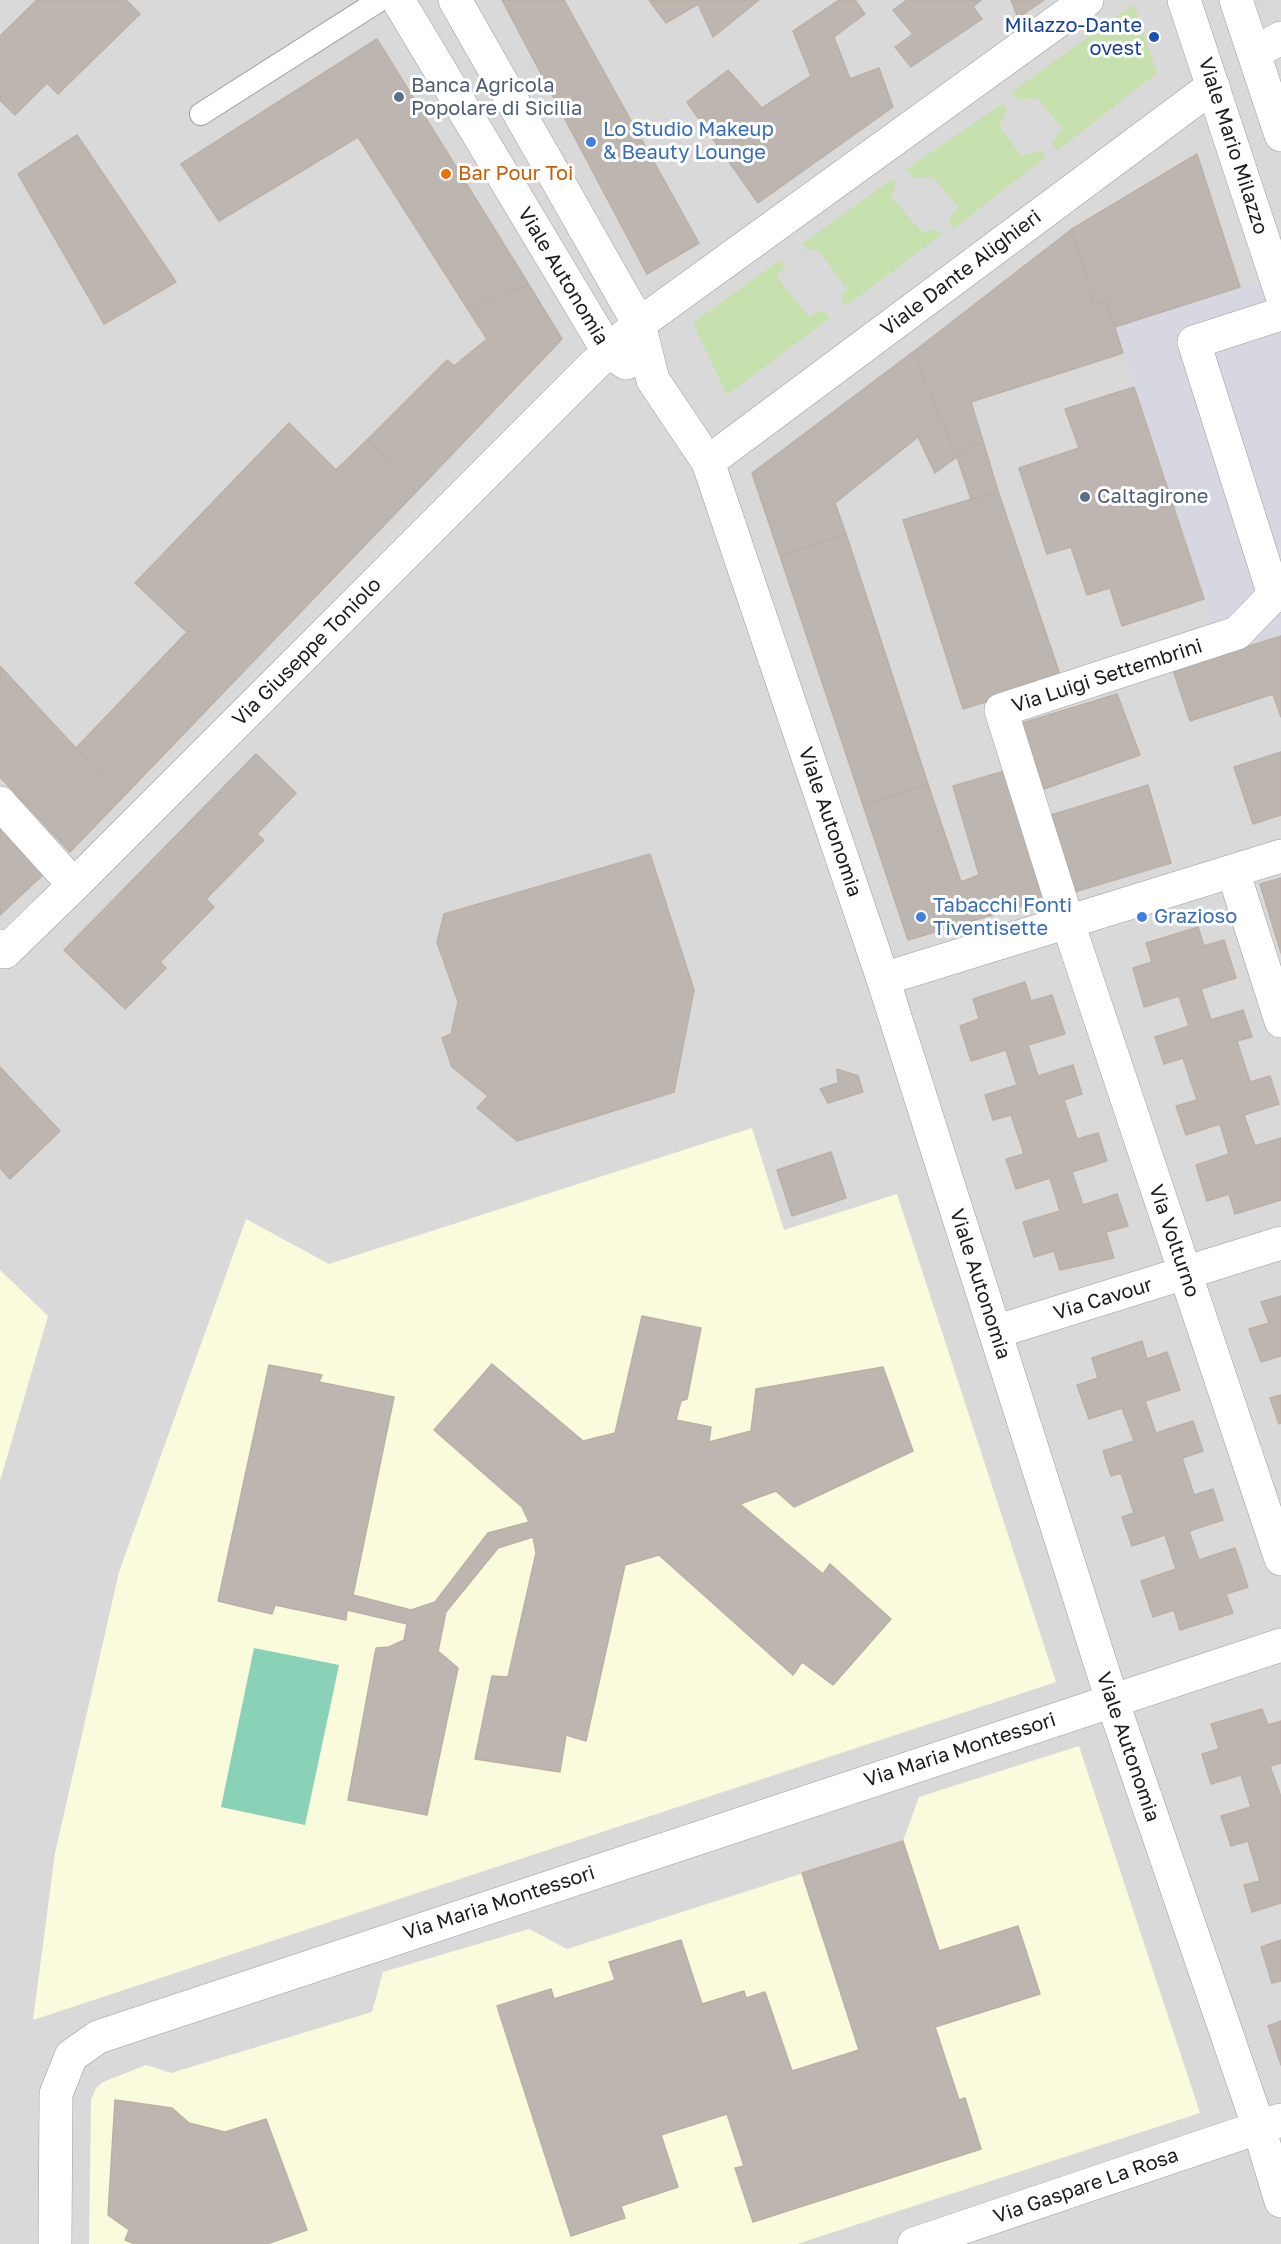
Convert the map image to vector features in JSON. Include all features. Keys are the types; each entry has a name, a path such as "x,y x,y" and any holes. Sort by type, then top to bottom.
{"street":[{"name":"Viale Autonomia","path":"398,0 608,351 653,380"},
{"name":"Viale Autonomia","path":"455,0 639,324 653,380 708,462 883,979 1112,1700 1270,2124 1281,2201"},
{"path":"639,324 1087,0"},
{"name":"Viale Mario Milazzo","path":"1184,0 1281,293"},
{"path":"1236,0 1268,45 1281,135"},
{"name":"Viale Dante Alighieri","path":"708,462 1213,86"},
{"path":"1277,594 1194,342 1281,314"},
{"name":"Via Giuseppe Toniolo","path":"3,949 74,885 608,351 639,324"},
{"name":"Via Luigi Settembrini","path":"1068,922 1001,710 1237,633 1277,594"},
{"path":"0,803 74,885"},
{"path":"883,979 1281,856"},
{"path":"1233,871 1281,1021"},
{"name":"Via Volturno","path":"1068,922 1281,1559"},
{"name":"Via Cavour","path":"995,1332 1281,1243"},
{"name":"Via Maria Montessori","path":"55,2244 56,2094 71,2056 98,2037 1281,1645"},
{"name":"Via Gaspare La Rosa","path":"914,2244 1270,2124"}],"lane":[{"path":"201,114 380,0"}],"shaded area":[{"path":"0,0 1281,0 1281,2244 0,2244"},
{"path":"1275,276 1281,293 1281,636 1222,655 1115,327"},
{"path":"752,1128 784,1230 897,1194 1056,1682 33,2020 55,1853 119,1572 246,1219 329,1264"},
{"path":"0,1270 48,1316 0,1481"},
{"path":"1079,1746 1200,2113 797,2244 89,2244 91,2100 96,2088 103,2082 146,2065 171,2073 372,2012 383,1972 529,1929 567,1949 903,1841 919,1797"}],"green space":[{"path":"1134,4 1157,73 1057,151 1052,143 1062,128 1037,98 1017,100 1012,92"},
{"path":"1002,104 1007,111 999,126 1021,156 1041,150 1046,157 953,229 948,221 958,206 933,177 913,178 907,169"},
{"path":"892,179 896,183 891,197 922,232 937,229 941,235 846,306 841,299 847,289 818,250 808,250 802,244"},
{"path":"780,260 786,266 776,276 809,317 823,310 830,318 727,395 693,323"},
{"path":"254,1648 339,1665 305,1825 221,1807"}],"building":[{"path":"37,0 126,0 140,14 58,94 47,83 15,115 0,100 0,36"},
{"path":"502,0 564,0 699,243 647,274"},
{"path":"649,0 759,0 713,37 698,4 666,23"},
{"path":"839,0 855,0 865,14 834,37 850,79 879,68 893,107 758,203 687,102 728,70 762,108 811,76 793,31"},
{"path":"907,0 981,0 973,7 982,19 911,67 895,47 913,34 893,10"},
{"path":"1011,0 1044,0 1018,18"},
{"path":"377,39 529,285 467,308 358,137 219,221 181,164"},
{"path":"77,135 176,282 104,324 18,174"},
{"path":"1197,154 1240,287 1115,327 1106,300 1094,304 1072,229"},
{"path":"1072,229 1094,304 1106,300 1123,353 971,402 983,441 957,457 913,352"},
{"path":"529,285 562,339 416,492 368,439 447,360 454,366 487,339 467,308"},
{"path":"913,352 957,457 935,473 918,437 835,503 846,534 780,556 752,473"},
{"path":"1134,387 1204,599 1122,626 1110,588 1087,595 1071,547 1047,554 1019,468 1079,448 1065,409"},
{"path":"289,423 336,470 368,439 416,492 122,798 76,748 187,632 135,583"},
{"path":"983,441 998,491 971,499 957,457"},
{"path":"998,491 1061,678 963,709 903,520"},
{"path":"846,534 928,784 863,805 780,556"},
{"path":"1281,636 1281,717 1273,694 1190,721 1173,670"},
{"path":"0,666 122,798 70,852 0,777"},
{"path":"1117,694 1140,755 1044,789 1022,723"},
{"path":"1281,752 1281,815 1253,824 1234,767"},
{"path":"256,754 296,793 257,834 264,840 206,899 214,907 160,962 166,968 125,1009 64,950"},
{"path":"1008,770 1049,898 908,940 863,805 928,784 961,882 979,875 953,786"},
{"path":"1148,785 1171,863 1071,893 1048,816"},
{"path":"0,819 48,870 0,915"},
{"path":"650,854 694,990 674,1092 517,1141 477,1108 488,1096 452,1067 442,1038 451,1034 458,1002 437,942 444,914"},
{"path":"1281,878 1281,953 1260,884"},
{"path":"1198,927 1204,946 1224,940 1236,978 1201,989 1211,1020 1243,1010 1252,1037 1237,1041 1250,1082 1270,1076 1279,1104 1244,1115 1255,1146 1281,1138 1281,1200 1235,1214 1229,1194 1207,1201 1196,1165 1229,1154 1220,1124 1186,1135 1176,1106 1197,1100 1183,1058 1164,1064 1155,1037 1189,1026 1179,996 1144,1007 1133,968 1152,962 1146,943"},
{"path":"1025,982 1031,1001 1052,995 1065,1034 1028,1045 1038,1076 1073,1065 1082,1094 1064,1100 1077,1139 1098,1133 1107,1161 1072,1172 1083,1205 1117,1194 1128,1226 1106,1232 1114,1258 1060,1270 1054,1251 1034,1257 1023,1222 1060,1211 1050,1178 1016,1189 1006,1159 1024,1154 1011,1115 993,1120 985,1095 1017,1085 1006,1050 971,1061 960,1026 979,1019 973,999"},
{"path":"0,1067 60,1131 10,1179 0,1168"},
{"path":"837,1069 858,1076 863,1092 828,1103 820,1089 838,1083"},
{"path":"831,1152 846,1198 792,1216 777,1170"},
{"path":"1281,1296 1281,1356 1261,1362 1249,1329 1269,1323 1261,1302"},
{"path":"642,1316 701,1328 687,1399 681,1401 676,1420 711,1427 709,1442 751,1431 756,1389 883,1367 913,1451 794,1507 776,1491 740,1504 823,1574 830,1564 891,1619 833,1685 802,1662 793,1675 659,1555 625,1565 586,1741 566,1735 560,1772 475,1759 492,1676 508,1677 536,1553 533,1537 498,1548 446,1612 438,1651 458,1668 427,1815 348,1800 376,1648 389,1647 404,1640 407,1624 347,1610 346,1620 275,1605 272,1614 218,1601 269,1365 322,1375 319,1382 394,1397 353,1595 411,1610 435,1602 488,1533 529,1522 522,1507 434,1430 492,1364 583,1441 615,1433"},
{"path":"1142,1341 1147,1359 1167,1352 1180,1390 1145,1401 1156,1433 1193,1421 1203,1451 1182,1458 1194,1495 1213,1489 1223,1520 1189,1531 1199,1560 1235,1548 1248,1587 1226,1594 1233,1613 1180,1630 1174,1610 1153,1617 1141,1581 1176,1569 1165,1535 1132,1546 1122,1517 1134,1513 1121,1473 1111,1476 1103,1451 1134,1441 1122,1408 1089,1419 1077,1385 1098,1378 1092,1358"},
{"path":"1281,1395 1281,1423 1279,1424 1270,1398"},
{"path":"1262,1709 1268,1725 1281,1721 1281,1763 1270,1766 1281,1797 1281,1903 1252,1912 1244,1885 1260,1881 1248,1841 1231,1846 1221,1816 1251,1807 1241,1775 1211,1784 1202,1754 1219,1749 1211,1724"},
{"path":"903,1841 939,1951 1018,1926 1040,1994 935,2027 959,2100 965,2098 981,2149 753,2222 735,2168 744,2166 727,2114 661,2135 678,2187 621,2206 625,2218 571,2236 497,2006 551,1989 554,1999 615,1980 609,1962 681,1940 702,2004 744,1991 746,1998 765,1992 792,2071 859,2050 802,1873"},
{"path":"1281,1940 1281,1981 1272,1983 1261,1947"},
{"path":"1281,2021 1281,2065 1268,2026"},
{"path":"115,2100 172,2108 189,2123 225,2132 266,2119 307,2230 267,2244 135,2244 125,2240 129,2230 108,2215"}],"place":[{"name":"Milazzo-Dante ovest","path":"1154,37"},
{"name":"Banca Agricola Popolare di Sicilia","path":"399,97"},
{"name":"Lo Studio Makeup & Beauty Lounge","path":"591,142"},
{"name":"Bar Pour Toi","path":"446,174"},
{"name":"Caltagirone","path":"1085,497"},
{"name":"Tabacchi Fonti Tiventisette","path":"921,917"},
{"name":"Grazioso","path":"1142,917"}]}
